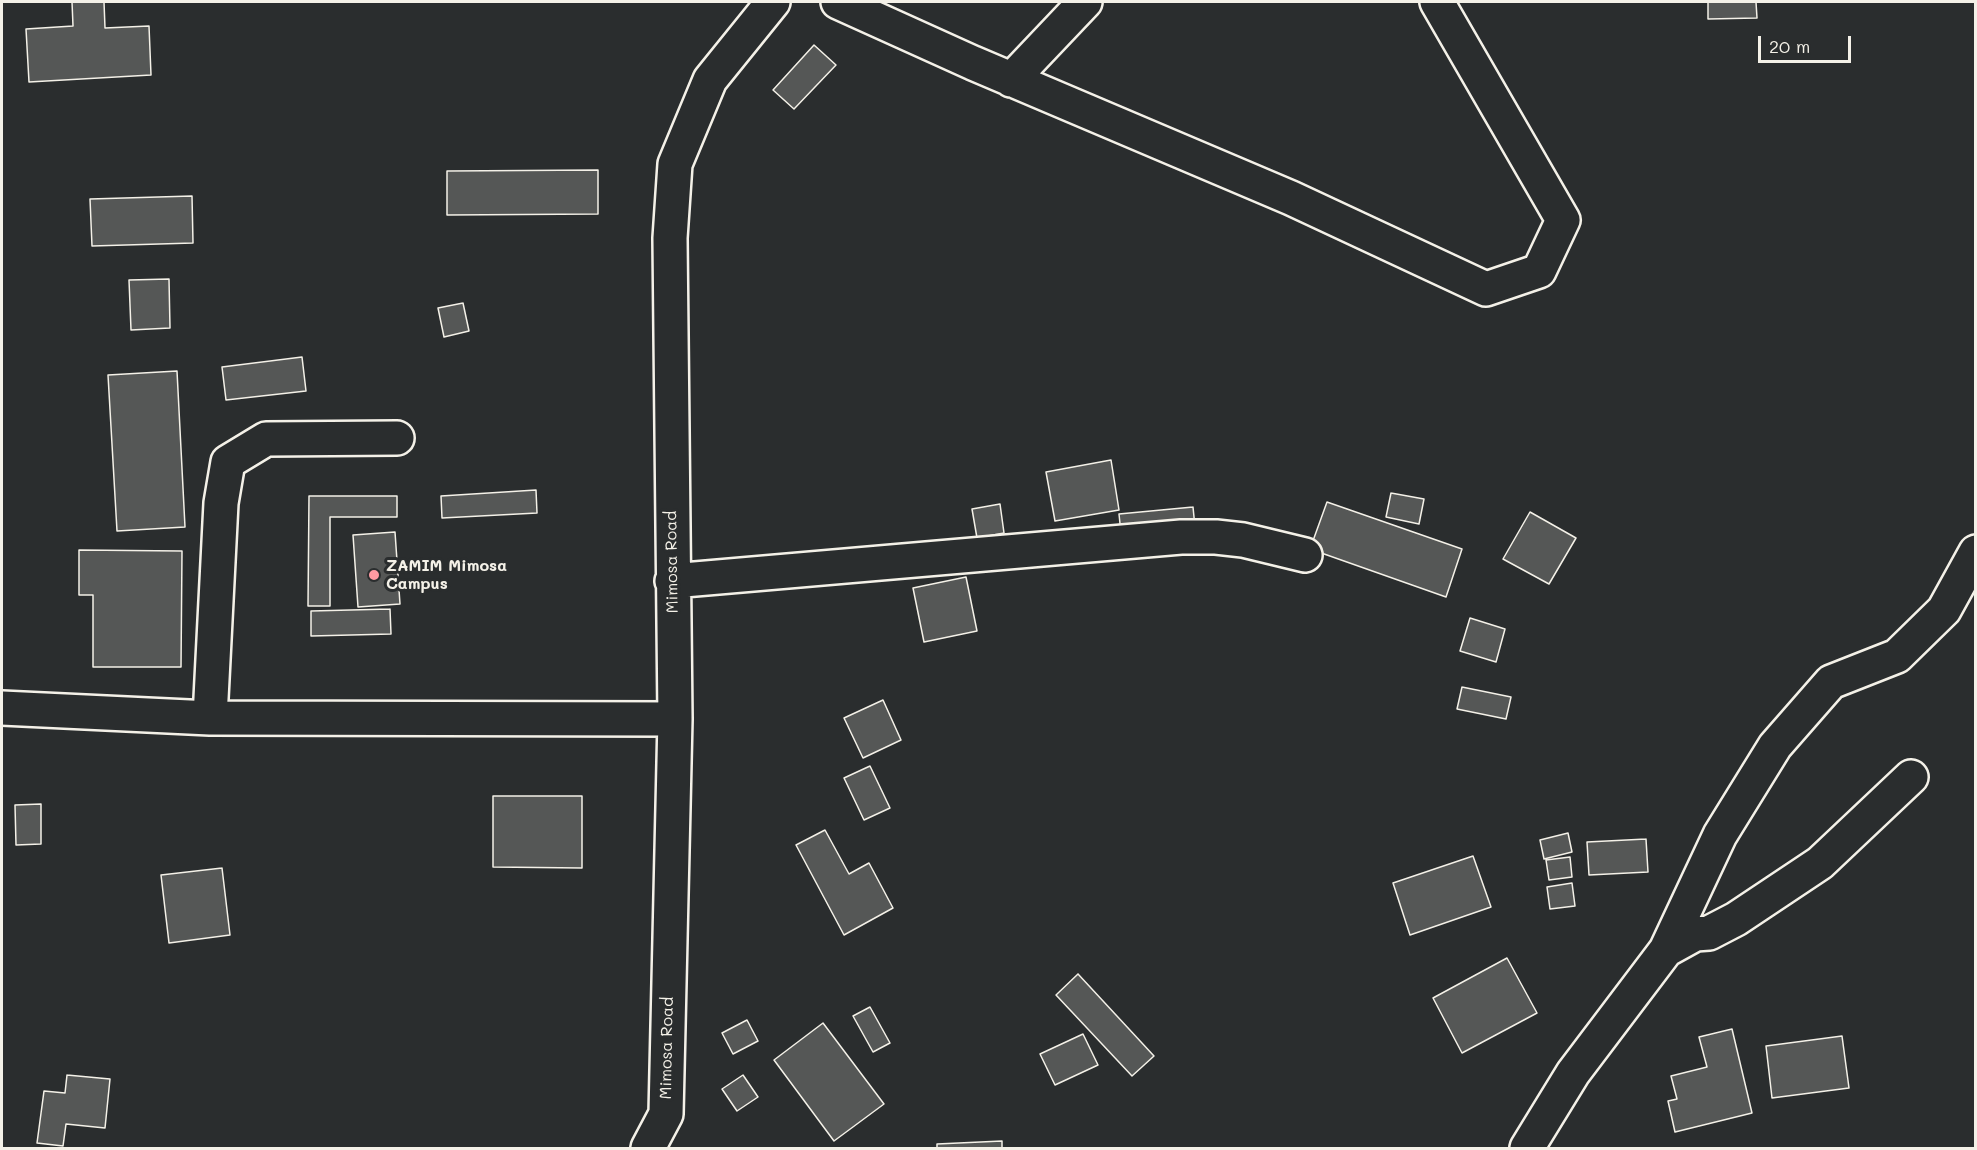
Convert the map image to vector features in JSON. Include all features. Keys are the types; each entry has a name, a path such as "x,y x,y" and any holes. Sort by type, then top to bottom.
{"street":[{"name":"Mimosa Road","path":"648,1149 666,1114 675,719 670,238 675,164 710,80 773,2"},
{"path":"838,2 1011,80 1291,198 1486,289 1539,271 1563,220 1437,2"},
{"path":"1011,80 1084,2"},
{"path":"210,718 221,503 228,462 266,439 397,438"},
{"path":"672,581 1181,537 1243,540 1305,555"},
{"path":"1527,1149 1573,1072 1666,950 1720,835 1775,746 1831,682 1897,656 1944,610 1976,552"},
{"path":"2,708 210,718 675,719"},
{"path":"1666,950 1695,934 1709,933 1736,919 1820,863 1911,777"}],"building":[{"path":"72,2 104,2 105,28 149,26 151,75 29,82 26,29 73,26"},
{"path":"1708,2 1756,2 1757,18 1708,19"},
{"path":"814,45 836,65 794,109 773,90"},
{"path":"598,170 598,214 447,215 447,171"},
{"path":"192,196 193,243 92,246 90,199"},
{"path":"169,279 170,328 131,330 129,280"},
{"path":"463,303 469,331 444,337 438,308"},
{"path":"302,357 306,391 226,400 222,367"},
{"path":"177,371 185,527 117,531 108,375"},
{"path":"1111,460 1119,510 1055,521 1046,472"},
{"path":"536,490 537,513 442,518 441,496"},
{"path":"1391,493 1424,499 1419,524 1386,517"},
{"path":"309,496 397,496 397,517 330,517 330,606 308,606"},
{"path":"1327,502 1462,549 1446,597 1310,549"},
{"path":"1000,504 1004,533 977,538 972,509"},
{"path":"1193,507 1195,527 1121,533 1119,514"},
{"path":"1530,512 1576,538 1549,584 1503,559"},
{"path":"395,532 400,604 358,607 353,535"},
{"path":"79,550 182,551 181,667 93,667 93,595 79,595"},
{"path":"966,577 977,631 924,642 913,588"},
{"path":"390,609 391,634 311,636 311,611"},
{"path":"1470,618 1505,629 1496,662 1460,651"},
{"path":"1462,687 1511,697 1506,719 1457,709"},
{"path":"883,700 901,740 863,758 844,718"},
{"path":"870,766 890,808 864,820 844,778"},
{"path":"493,796 582,796 582,868 493,867"},
{"path":"41,804 41,844 16,845 15,805"},
{"path":"825,830 849,874 869,863 893,908 844,935 796,845"},
{"path":"1568,833 1572,852 1544,859 1540,840"},
{"path":"1646,839 1648,872 1589,875 1587,842"},
{"path":"1473,856 1491,907 1410,935 1393,883"},
{"path":"1570,857 1572,877 1549,880 1546,860"},
{"path":"222,868 230,935 169,943 161,875"},
{"path":"1572,883 1575,906 1550,909 1547,887"},
{"path":"1507,958 1537,1013 1462,1053 1433,998"},
{"path":"1078,974 1154,1056 1132,1076 1056,995"},
{"path":"870,1007 890,1043 873,1052 853,1016"},
{"path":"747,1020 758,1041 733,1054 722,1033"},
{"path":"823,1023 884,1104 834,1141 774,1060"},
{"path":"1732,1029 1752,1113 1675,1132 1668,1101 1677,1099 1671,1076 1707,1067 1699,1037"},
{"path":"1083,1034 1098,1065 1055,1085 1040,1054"},
{"path":"1842,1036 1849,1088 1772,1098 1766,1046"},
{"path":"67,1075 110,1079 105,1128 66,1124 63,1146 37,1143 44,1091 65,1093"},
{"path":"743,1075 758,1097 737,1111 722,1089"},
{"path":"1002,1141 1002,1148 937,1148 937,1144"}],"place":[{"name":"ZAMIM Mimosa Campus","path":"374,575"}]}
